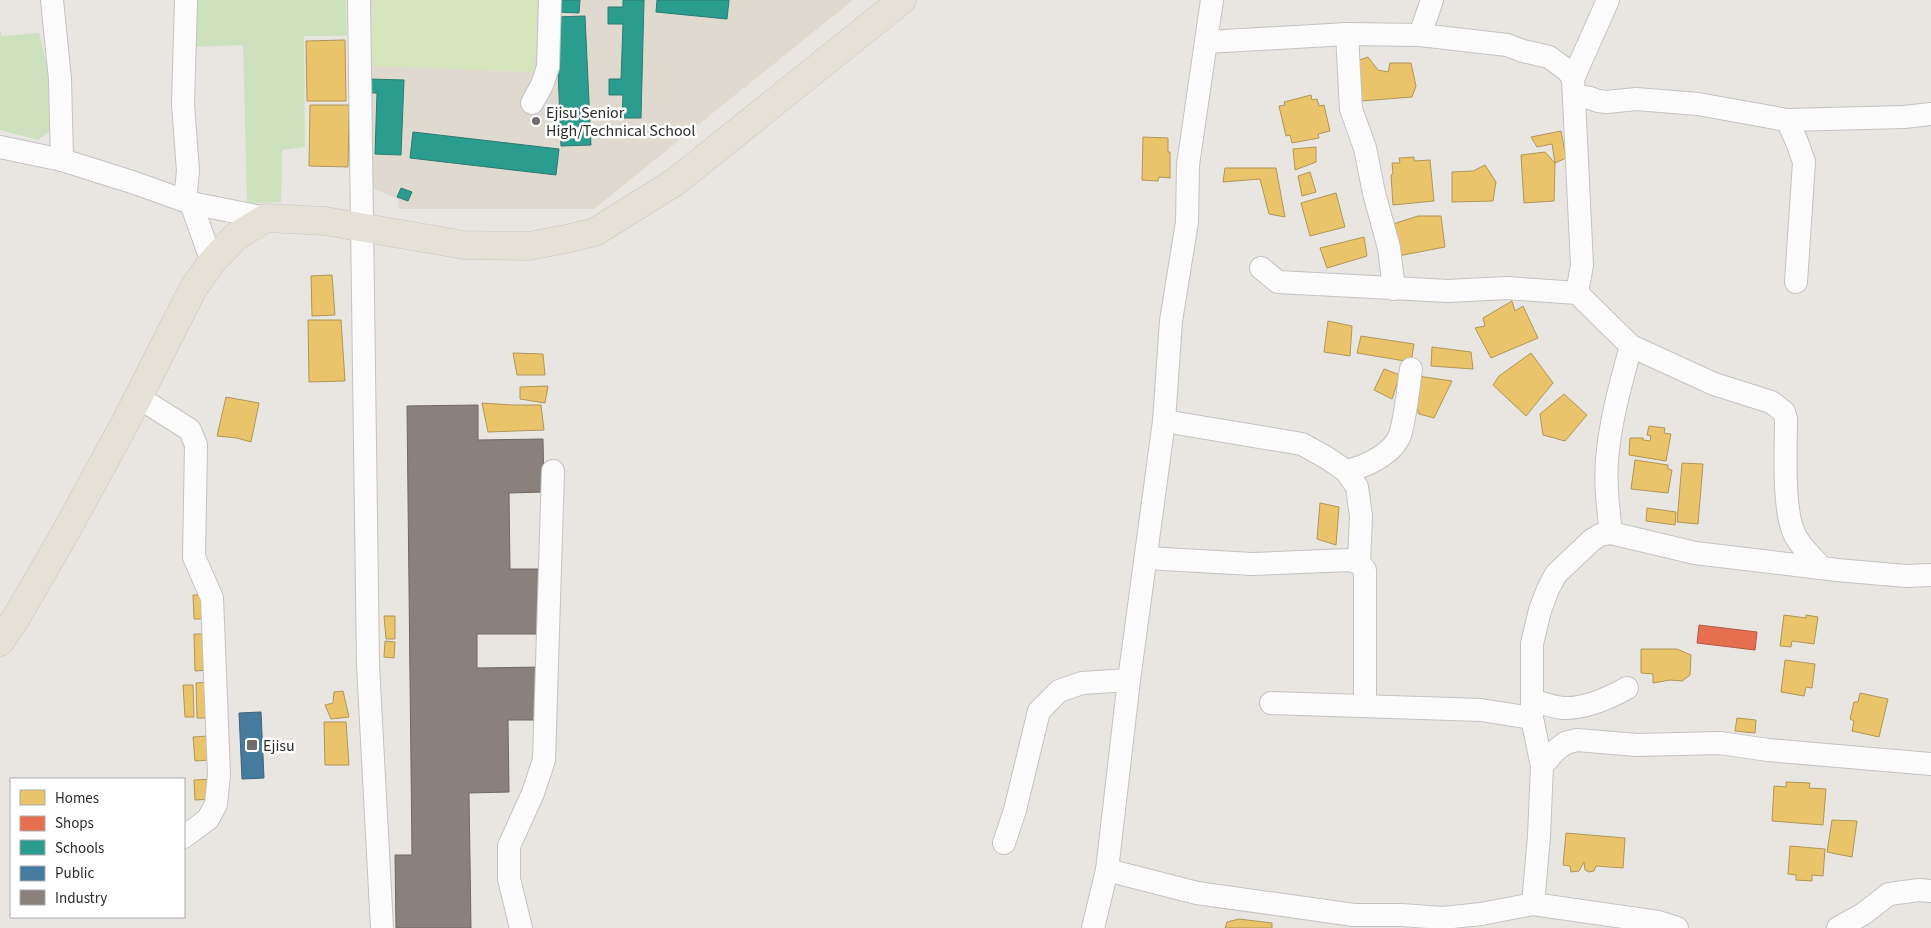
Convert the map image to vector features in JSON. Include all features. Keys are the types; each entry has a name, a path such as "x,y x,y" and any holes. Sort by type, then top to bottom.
{"main road":[{"path":"0,642 64,535 194,287 212,262 235,237 266,218 325,221 464,245 528,246 595,232 675,182 902,0"}],"street":[{"path":"52,0 60,78 62,160"},
{"path":"186,0 184,104 188,202 212,262"},
{"path":"358,0 368,665 382,928"},
{"path":"532,103 542,85 548,67 550,0"},
{"path":"1093,928 1106,870 1128,680 1164,421 1171,321 1187,222 1188,165 1212,0"},
{"path":"1420,35 1432,0"},
{"path":"1574,88 1608,0"},
{"path":"1207,42 1347,34 1420,35 1507,45 1549,57 1568,71 1574,88 1582,265 1577,293"},
{"path":"1347,34 1351,109 1365,148 1374,193 1389,248 1394,289"},
{"path":"1574,88 1598,101 1636,99 1698,104 1787,120 1904,117 1931,114"},
{"path":"1787,120 1804,162 1796,282"},
{"path":"0,147 62,160 188,202 219,210 266,218"},
{"path":"1261,268 1278,282 1448,291 1507,288 1577,293 1631,346 1714,384 1772,402 1784,412 1786,419 1786,474 1789,519 1795,536 1820,567"},
{"path":"1611,533 1607,493 1607,460 1614,414 1631,346"},
{"path":"1346,471 1356,469 1376,459 1392,447 1399,436 1411,369"},
{"path":"138,397 190,430 196,445 194,557 212,598 219,775 216,804 208,819 185,836"},
{"path":"1164,421 1302,444 1346,471 1357,488 1362,516 1359,563"},
{"path":"521,928 509,879 509,846 533,793 544,760 553,471"},
{"path":"1533,904 1542,766 1532,709 1532,644 1540,610 1556,574 1592,540 1611,533 1695,553 1838,570 1906,576 1931,575"},
{"path":"1146,558 1252,564 1348,560 1359,563 1365,570 1365,706"},
{"path":"1004,843 1015,810 1039,711 1059,691 1082,682 1128,680"},
{"path":"1271,703 1481,710 1564,708 1585,705 1628,688"},
{"path":"1542,766 1564,743 1577,740 1637,745 1720,743 1768,750 1931,764"},
{"path":"1106,870 1197,894 1352,922 1401,915 1442,918 1481,914 1533,904 1658,922 1677,928"},
{"path":"1838,928 1863,914 1889,894 1919,890 1931,891"}],"shaded area":[{"name":"Ejisu Senior High/Technical School","path":"368,0 853,0 594,209 399,209 398,199 372,188"}],"green space":[{"path":"198,0 346,0 347,36 304,36 305,147 282,150 281,202 247,203 243,45 196,47"},
{"path":"373,0 537,0 534,72 370,66"},
{"path":"0,29 2,36 39,33 51,81 50,131 38,140 0,130"}],"building: Homes":[{"path":"345,40 346,101 307,101 306,41"},
{"path":"1368,57 1378,70 1388,72 1390,63 1411,63 1416,86 1412,97 1361,101 1354,62"},
{"path":"1311,95 1312,100 1317,99 1319,106 1324,105 1330,131 1318,134 1319,138 1292,143 1290,135 1286,136 1279,106 1285,105 1284,102"},
{"path":"310,105 349,105 348,167 309,166"},
{"path":"1561,131 1566,158 1555,163 1552,144 1537,147 1531,137"},
{"path":"1143,137 1168,138 1170,178 1159,177 1158,181 1142,180"},
{"path":"1316,147 1316,162 1295,170 1293,149"},
{"path":"1545,152 1555,163 1554,201 1524,203 1521,155"},
{"path":"1414,157 1414,161 1430,160 1434,201 1393,205 1392,163 1400,163 1399,158"},
{"path":"1485,165 1496,182 1493,201 1452,202 1452,172 1473,171"},
{"path":"1225,168 1276,168 1285,217 1269,214 1260,179 1223,182"},
{"path":"1310,172 1316,192 1302,196 1298,176"},
{"path":"1336,193 1345,227 1310,236 1301,203"},
{"path":"1418,216 1441,216 1445,247 1398,256 1393,224"},
{"path":"1364,237 1367,256 1327,268 1320,248"},
{"path":"332,275 335,315 312,316 311,276"},
{"path":"1512,301 1515,311 1523,306 1538,338 1491,358 1475,328 1485,326 1483,318"},
{"path":"308,320 341,320 345,381 309,382"},
{"path":"1328,321 1352,326 1350,356 1324,352"},
{"path":"1361,336 1414,344 1411,362 1357,353"},
{"path":"1432,347 1471,352 1473,369 1431,366"},
{"path":"513,353 543,354 545,375 517,375"},
{"path":"1531,353 1553,383 1526,416 1493,385 1499,376"},
{"path":"1384,369 1400,375 1392,399 1374,390"},
{"path":"1418,376 1452,381 1434,418 1419,414 1413,399"},
{"path":"548,386 545,403 520,399 520,387"},
{"path":"1564,394 1587,415 1565,441 1543,435 1540,414"},
{"path":"226,397 259,403 251,442 237,438 217,436"},
{"path":"482,403 541,405 544,430 488,432"},
{"path":"1649,426 1665,428 1664,433 1671,434 1666,461 1629,455 1630,438 1643,438 1643,440 1650,441 1651,436 1647,435"},
{"path":"1635,460 1668,465 1668,469 1672,470 1668,493 1631,489"},
{"path":"1682,463 1703,464 1698,524 1677,522"},
{"path":"1320,503 1339,507 1336,545 1317,539"},
{"path":"1647,508 1676,512 1675,525 1646,521"},
{"path":"193,595 203,595 205,619 194,619"},
{"path":"1784,615 1806,618 1806,615 1818,617 1814,644 1792,641 1791,647 1780,646"},
{"path":"384,616 395,616 395,639 386,639"},
{"path":"194,634 207,634 209,670 195,671"},
{"path":"385,641 395,642 394,658 384,657"},
{"path":"1641,649 1677,649 1691,655 1690,675 1682,681 1670,680 1653,683 1653,674 1641,673"},
{"path":"1785,660 1815,664 1812,688 1806,687 1804,696 1781,692"},
{"path":"210,682 211,718 197,718 196,683"},
{"path":"183,685 193,685 194,717 185,717"},
{"path":"343,691 349,717 331,719 325,705 333,703 334,692"},
{"path":"1860,693 1888,699 1879,737 1852,731 1854,721 1850,719 1854,702 1858,702"},
{"path":"1737,718 1756,720 1755,733 1735,731"},
{"path":"324,722 346,722 349,765 325,765"},
{"path":"208,736 210,760 195,761 193,737"},
{"path":"213,779 214,799 195,800 194,780"},
{"path":"1786,782 1810,783 1809,788 1826,789 1823,825 1772,821 1774,786 1786,787"},
{"path":"1832,820 1857,821 1852,857 1827,852"},
{"path":"1566,833 1625,838 1623,868 1596,866 1594,871 1589,872 1585,870 1584,862 1579,871 1571,872 1570,866 1563,865"},
{"path":"1790,846 1825,849 1823,876 1812,875 1812,881 1796,880 1796,875 1788,874"},
{"path":"1239,919 1272,923 1272,928 1225,928 1227,922"}],"building: Shops":[{"path":"1699,625 1757,632 1755,650 1697,643"}],"building: Schools":[{"path":"557,0 580,0 579,13 556,12"},
{"path":"623,0 644,0 641,118 622,118 623,95 609,95 609,79 621,79 623,24 608,24 608,7 623,7"},
{"path":"657,0 729,0 727,19 656,12"},
{"path":"585,16 591,145 561,146 556,17"},
{"path":"370,79 404,80 401,155 375,154 377,93 370,93"},
{"path":"413,132 559,149 556,175 410,158"},
{"path":"401,188 412,192 408,201 397,197"}],"building: Public":[{"name":"Ejisu","path":"261,712 264,778 242,779 239,713"}],"building: Industry":[{"path":"478,405 478,440 543,439 544,492 509,493 510,569 542,569 542,634 477,634 477,668 543,667 544,720 508,720 509,792 469,793 471,928 396,928 395,855 412,855 407,406"}],"place":[{"name":"Ejisu Senior High/Technical School","path":"536,121"},
{"name":"Ejisu","path":"252,745"}]}
